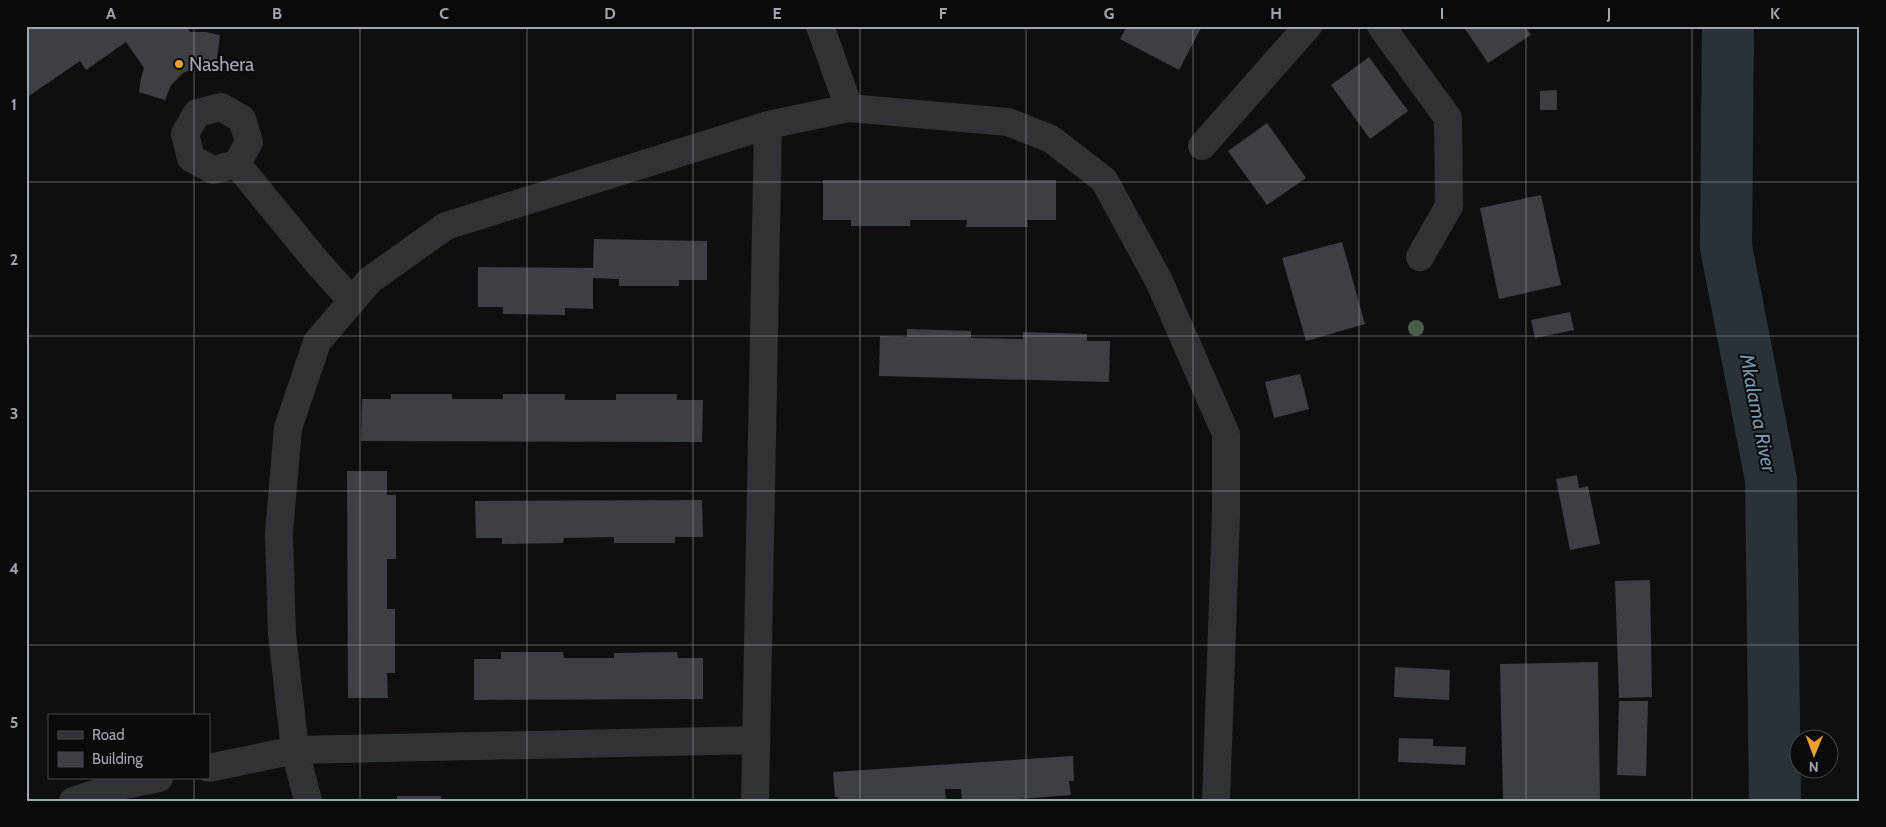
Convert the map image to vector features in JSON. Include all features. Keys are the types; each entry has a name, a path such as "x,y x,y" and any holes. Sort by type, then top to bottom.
{"street":[{"path":"820,26 848,108"},
{"path":"1202,146 1308,26"},
{"path":"1381,26 1448,118 1449,206 1420,256"},
{"path":"308,801 295,750 282,634 279,533 288,428 317,342 370,280 446,226 768,125 848,108 1008,122 1051,139 1104,180 1159,281 1226,434 1226,525 1216,801"},
{"path":"755,801 768,125"},
{"path":"237,164 317,262 352,301"},
{"path":"210,768 295,750 756,740"},
{"path":"73,801 115,787 150,780"}],"building":[{"name":"Nashera","path":"26,26 186,26 190,32 206,32 220,35 216,66 199,66 183,73 171,85 165,100 139,92 144,68 126,42 86,70 80,61 26,98"},
{"path":"1127,26 1197,26 1201,28 1179,70 1120,39"},
{"path":"1463,26 1525,26 1531,35 1488,63"},
{"path":"1369,57 1408,111 1370,139 1331,85"},
{"path":"1557,90 1557,110 1540,110 1540,91"},
{"path":"1267,123 1306,178 1267,205 1228,151"},
{"path":"823,180 1056,180 1056,220 1027,220 1028,227 966,227 967,220 910,220 910,226 851,226 851,220 823,220"},
{"path":"1541,195 1561,285 1499,299 1480,208"},
{"path":"594,239 707,241 707,280 679,280 679,286 619,286 619,279 593,278 593,309 565,308 565,315 503,314 503,307 478,307 478,267 593,268"},
{"path":"1342,242 1365,324 1306,341 1282,258"},
{"path":"1570,312 1574,330 1535,338 1531,320"},
{"path":"907,329 971,331 971,338 1023,339 1023,332 1087,334 1087,341 1110,341 1109,382 879,376 880,336 907,337"},
{"path":"1300,374 1309,409 1274,418 1265,382"},
{"path":"391,394 452,394 452,399 503,399 503,394 565,394 565,400 616,400 616,394 677,394 677,400 703,400 702,442 361,441 362,399 391,399"},
{"path":"347,471 387,471 387,495 396,495 396,559 387,559 387,609 395,609 395,673 387,673 388,698 348,698"},
{"path":"1577,475 1579,488 1588,486 1600,544 1570,550 1556,479"},
{"path":"702,500 703,537 675,537 675,543 614,543 614,537 564,538 563,543 502,544 502,538 476,538 475,501"},
{"path":"1650,580 1652,697 1619,698 1615,581"},
{"path":"501,652 563,652 564,658 614,658 614,653 677,652 678,658 703,658 703,699 474,700 474,659 501,659"},
{"path":"1598,662 1600,801 1503,801 1500,664"},
{"path":"1395,667 1450,670 1449,700 1394,697"},
{"path":"1619,701 1648,701 1646,776 1617,775"},
{"path":"1399,738 1433,739 1433,746 1466,747 1465,765 1398,762"},
{"path":"1073,756 1074,781 1069,781 1071,795 995,801 962,801 961,789 945,789 946,801 838,801 838,797 835,797 833,772"},
{"path":"397,796 441,796 441,801 397,801"}],"waterway":[{"name":"Mkalama River","path":"1728,26 1726,247 1771,479 1775,801"}],"place":[{"name":"Nashera","path":"179,64"}]}
